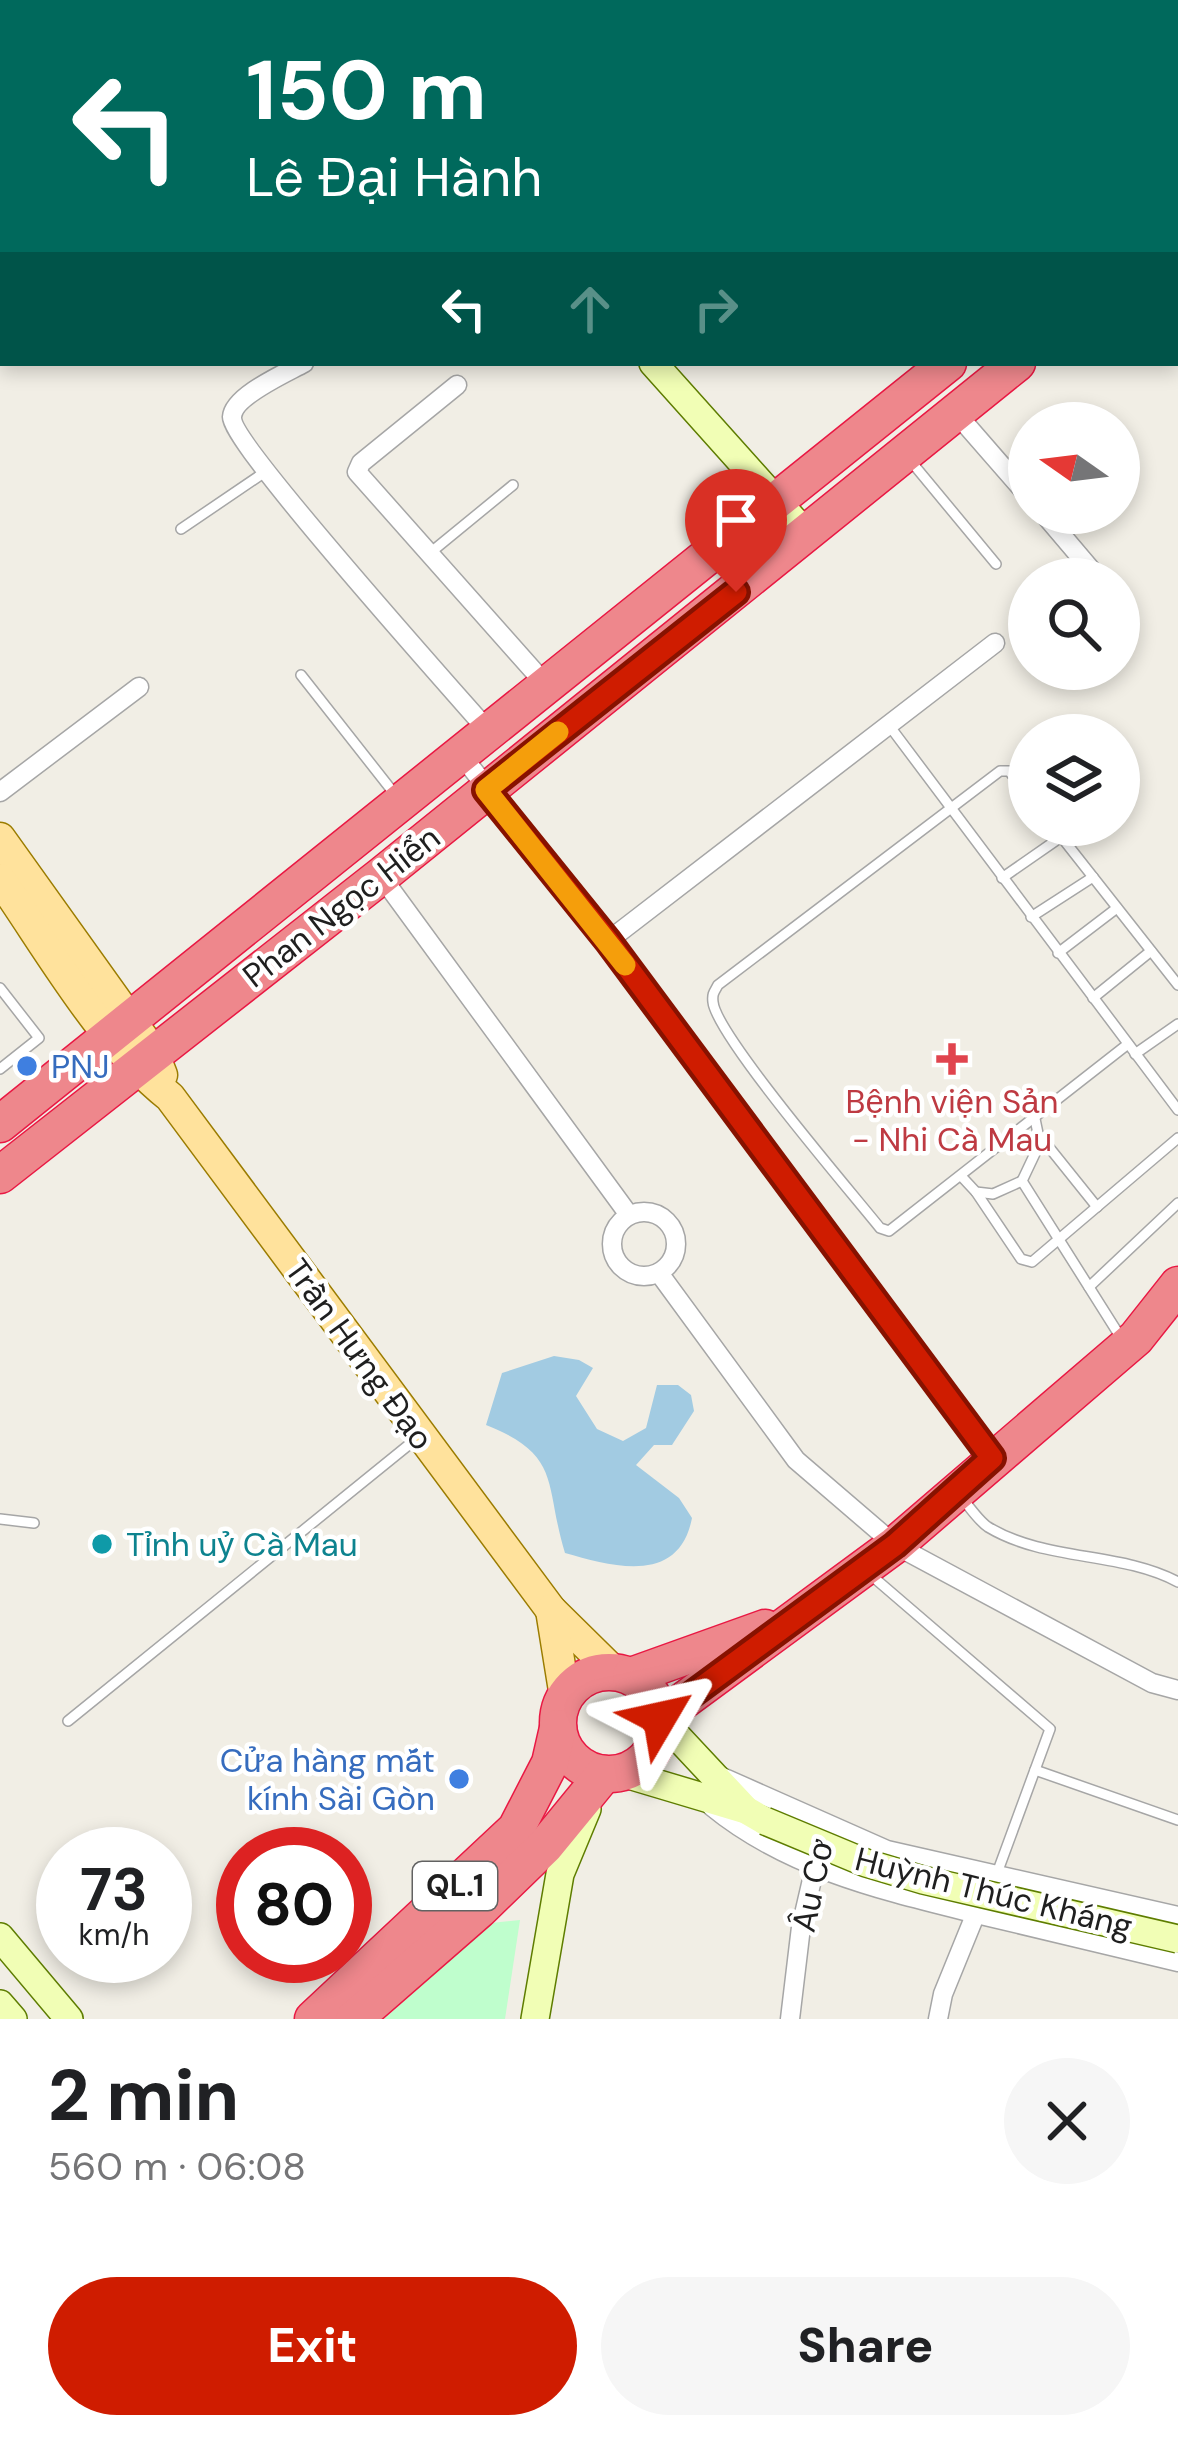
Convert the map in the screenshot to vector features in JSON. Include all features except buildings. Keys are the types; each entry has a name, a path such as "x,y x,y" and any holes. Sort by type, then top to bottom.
{"highway":[{"name":"Phan Ngọc Hiển","path":"0,1175 807,536 1012,366"},
{"name":"Phan Ngọc Hiển","path":"0,1124 780,500 930,369"},
{"name":"QL.1","path":"354,2019 479,1910 613,1774 645,1760 660,1718 895,1545 1126,1346 1178,1285"},
{"name":"QL.1","path":"313,2019 517,1828 550,1763 561,1713 586,1677 622,1674 802,1616"},
{"path":"622,1674 656,1701 660,1718"},
{"path":"561,1713 563,1745 573,1760 587,1770 613,1774"}],"main road":[{"path":"656,366 780,500 807,536"},
{"name":"Trần Hưng Đạo","path":"0,838 119,1028"},
{"name":"Trần Hưng Đạo","path":"0,879 144,1060 551,1610 622,1674"},
{"name":"Trần Hưng Đạo","path":"551,1610 561,1713"},
{"name":"Huỳnh Thúc Kháng","path":"660,1718 710,1787 756,1815 866,1863 1178,1939"},
{"path":"535,2019 560,1874 613,1774 710,1787"},
{"path":"0,1937 69,2019"},
{"path":"0,2004 13,2019"}],"street":[{"path":"299,366 234,409 237,434 475,744 486,790 608,941 992,1458"},
{"path":"457,385 361,463 357,472 547,686"},
{"path":"955,412 1008,473"},
{"path":"1060,534 1081,558"},
{"path":"608,941 995,643"},
{"path":"0,792 139,687"},
{"path":"381,876 629,1215"},
{"path":"651,1212 671,1225 676,1249 673,1260 659,1273 637,1276 626,1271 613,1254 614,1231 629,1215 651,1212"},
{"path":"659,1273 796,1460 895,1545 1152,1683 1178,1690"},
{"path":"710,1787 825,1822 887,1850 1178,1916"},
{"path":"710,1787 772,1848 815,1870 1178,1962"},
{"name":"Âu Cơ","path":"790,2019 801,1927 825,1822"},
{"path":"938,2019 943,1994 976,1913"}],"lane":[{"path":"905,455 995,564"},
{"path":"181,529 265,472"},
{"path":"430,553 513,484"},
{"path":"301,674 400,801"},
{"path":"889,724 1178,1111"},
{"path":"1008,774 1004,770 950,807 718,985 712,1000 740,1052 880,1228 895,1230 1131,1049 1178,1024"},
{"path":"1002,878 1048,846"},
{"path":"1068,846 1178,986"},
{"path":"1031,917 1093,877"},
{"path":"1058,953 1117,908"},
{"path":"1093,998 1151,951"},
{"path":"0,988 38,1038 0,1069"},
{"path":"1035,1120 1040,1136 1097,1207"},
{"path":"976,1192 993,1194 1022,1181 1040,1136"},
{"path":"962,1177 1021,1259 1032,1262 1178,1138"},
{"path":"1022,1181 1126,1346"},
{"path":"1088,1287 1178,1203"},
{"path":"68,1721 420,1436"},
{"path":"955,1491 987,1526 1058,1552 1150,1567 1178,1582"},
{"path":"0,1519 34,1522"},
{"path":"864,1568 1049,1729 995,1877"},
{"path":"1035,1770 1178,1820"}],"green space":[{"path":"520,1920 505,2019 384,2019 491,1923"}],"water":[{"path":"554,1356 593,1368 576,1396 597,1429 623,1441 646,1428 657,1385 678,1385 691,1395 694,1411 672,1445 654,1445 636,1465 679,1498 692,1518 674,1554 642,1566 623,1566 565,1553 539,1461 511,1436 486,1425 502,1373"}],"slow traffic":[{"path":"558,732 486,790 625,965"}],"place":[{"name":"Bệnh viện Sản - Nhi Cà Mau","path":"952,1059"},
{"name":"PNJ","path":"27,1066"},
{"name":"Tỉnh uỷ Cà Mau","path":"102,1544"},
{"name":"Cửa hàng mắt kính Sài Gòn","path":"459,1779"}],"route":[{"path":"660,1718 895,1545 992,1458 608,941 486,790 736,592"}]}
